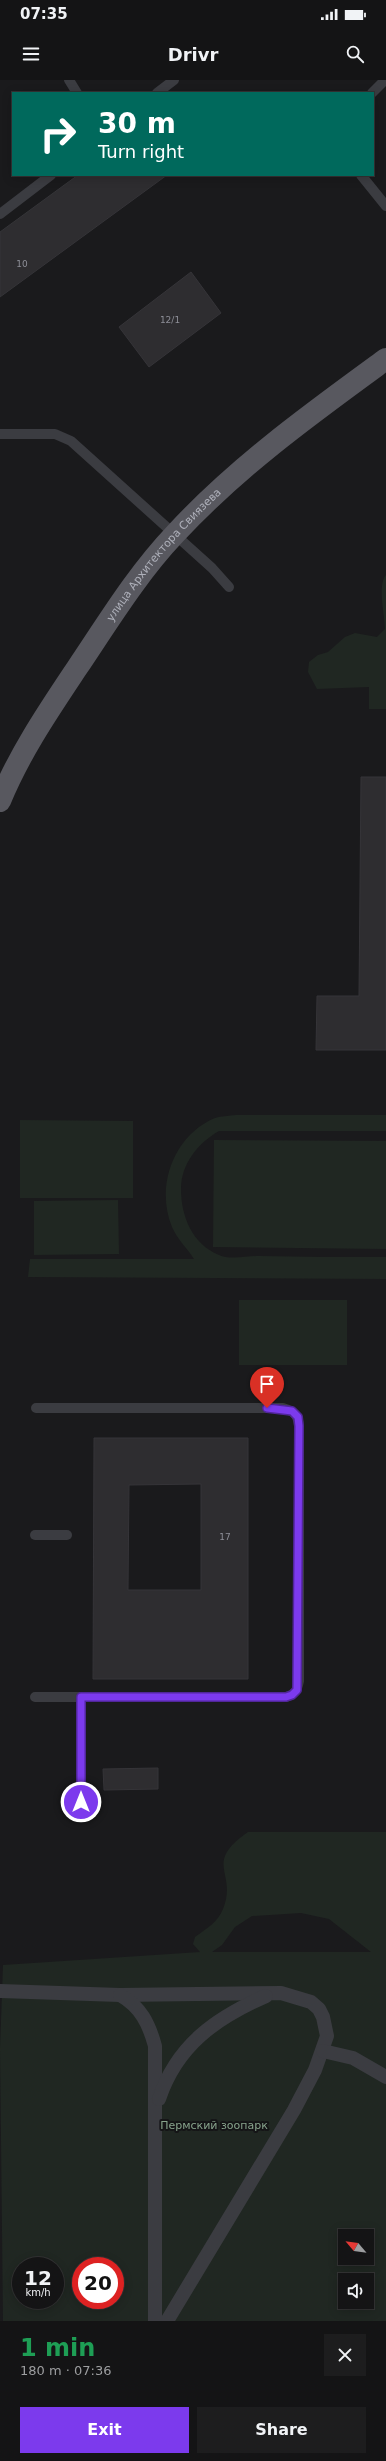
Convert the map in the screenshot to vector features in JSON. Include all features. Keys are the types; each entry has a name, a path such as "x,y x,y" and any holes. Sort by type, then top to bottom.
{"main road":[{"name":"улица Архитектора Свиязева","path":"0,801 8,782 61,692 124,598 174,535 225,484 281,435 386,359"}],"street":[{"path":"0,1991 120,1995 271,1993 295,1995 311,2002 319,2009 326,2026 327,2036 323,2051 294,2110 167,2321"},
{"path":"156,2110 168,2074 186,2048 215,2024 271,1993"},
{"path":"120,1995 138,2009 151,2031 156,2060 155,2321"},
{"path":"323,2051 353,2058 386,2077"}],"lane":[{"path":"69,80 77,92"},
{"path":"158,92 174,80"},
{"path":"373,92 385,80"},
{"path":"0,214 50,176"},
{"path":"362,176 386,206"},
{"path":"0,434 55,434 71,441 229,587"},
{"path":"35,1697 286,1697 292,1695 297,1690 299,1673 298,1417 292,1411 283,1408 36,1408"},
{"path":"35,1535 67,1535"},
{"path":"81,1697 81,1802"}],"green space":[{"path":"386,575 386,709 369,709 369,687 317,689 308,672 309,662 318,655 328,652 345,637 355,633 377,637 385,629 382,586"},
{"path":"236,1115 386,1115 386,1131 219,1131 204,1142 192,1155 187,1163 182,1180 181,1189 183,1209 186,1219 195,1236 202,1244 219,1255 228,1257 386,1257 386,1279 28,1277 30,1259 194,1259 172,1227 167,1211 167,1179 179,1149 189,1136 201,1126 215,1118"},
{"path":"20,1120 133,1121 133,1198 20,1198"},
{"path":"214,1140 386,1141 386,1249 213,1247"},
{"path":"118,1200 119,1254 34,1255 34,1201"},
{"path":"239,1300 347,1300 347,1365 239,1365"},
{"name":"Пермский зоопарк","path":"248,1832 386,1832 386,2321 3,2321 0,2049 3,1965 200,1952 193,1944 195,1937 218,1918 223,1909 227,1886 224,1861 227,1852 234,1843","holes":["301,1913 329,1919 371,1952 212,1952 222,1945 235,1927 252,1916"]}],"building":[{"path":"77,176 166,176 0,297 0,232"},
{"path":"191,272 221,313 149,367 119,327"},
{"path":"361,777 386,777 386,1050 316,1050 317,996 359,996"},
{"path":"94,1438 248,1438 248,1679 93,1679","holes":["201,1484 201,1590 128,1590 129,1485"]},
{"path":"158,1768 158,1789 104,1790 103,1769"}],"route":[{"path":"81,1802 81,1697 286,1697 292,1695 297,1690 299,1681 299,1426 298,1417 292,1411 283,1408 267,1408"}]}
